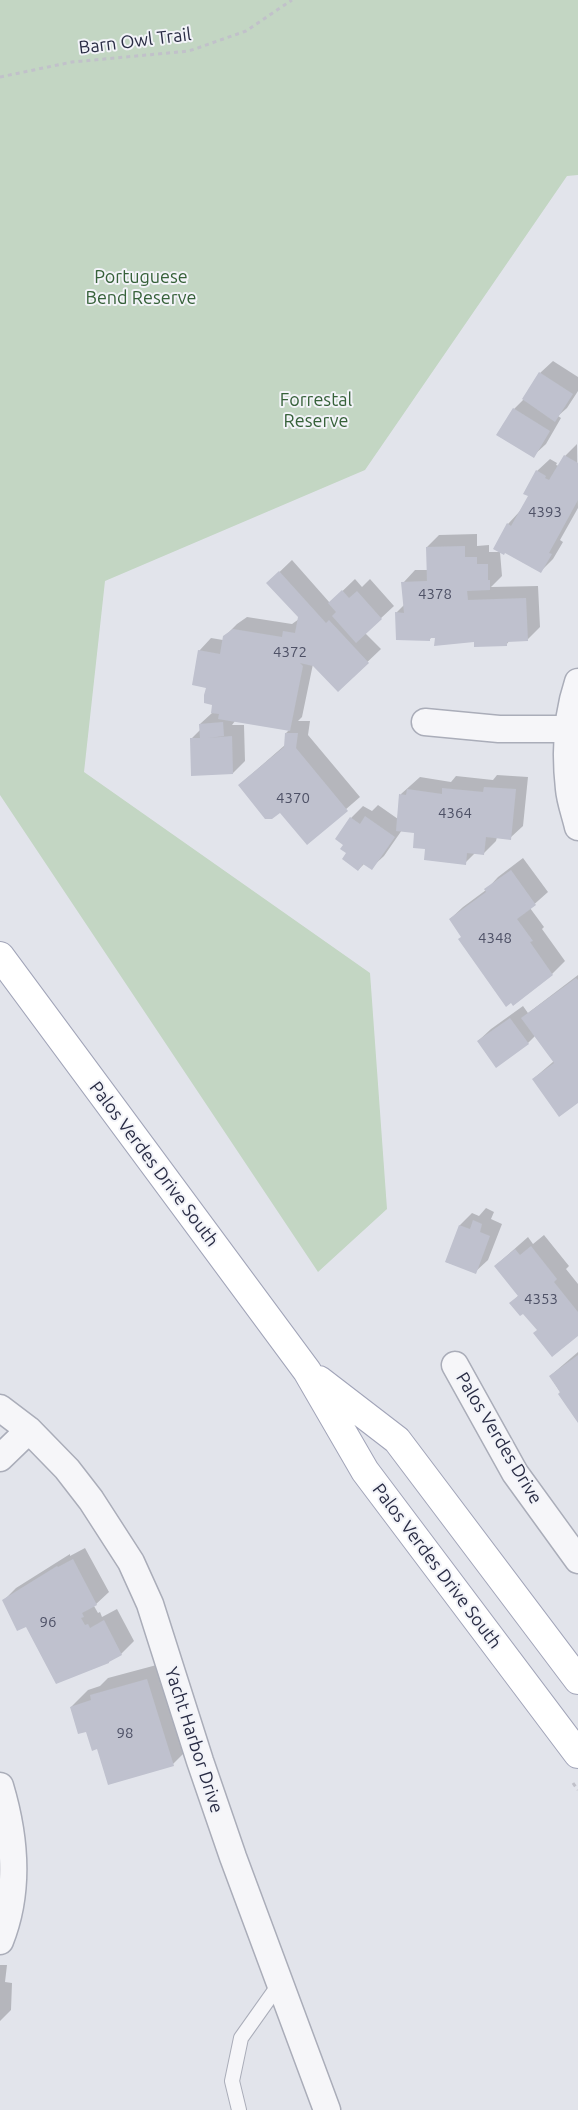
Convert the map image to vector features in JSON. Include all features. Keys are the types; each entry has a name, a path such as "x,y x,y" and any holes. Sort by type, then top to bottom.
{"main road":[{"name":"Palos Verdes Drive South","path":"0,956 307,1372 366,1471 578,1754"},
{"name":"Palos Verdes Drive South","path":"307,1372 397,1440 578,1680"}],"street":[{"path":"578,682 572,698 568,729 569,790 578,827"},
{"path":"425,722 499,729 568,729"},
{"name":"Palos Verdes Drive","path":"455,1365 515,1473 578,1560"},
{"name":"Yacht Harbor Drive","path":"0,1408 29,1430 66,1469 91,1500 131,1562 150,1604 200,1761 327,2110"},
{"path":"0,1458 29,1430"},
{"path":"0,1786 6,1805 14,1861 13,1888 7,1922 0,1941"}],"lane":[{"path":"240,2110 232,2081 241,2038 280,1983"}],"path":[{"name":"Barn Owl Trail","path":"0,77 72,62 189,52 246,31 292,0"}],"green space":[{"path":"0,0 578,0 578,175 567,176 365,470 105,581 84,772 370,973 387,1209 318,1272 0,795"}],"building":[{"path":"539,372 573,394 555,422 522,399"},
{"path":"513,408 550,431 534,458 496,435"},
{"path":"564,455 578,463 578,500 549,553 552,554 541,573 505,553 504,555 493,549 507,523 511,526 528,496 523,494 536,470 549,480"},
{"path":"465,546 465,557 477,557 477,564 488,564 488,580 490,580 490,590 467,591 468,600 526,598 528,641 507,642 507,646 474,647 474,642 434,646 435,638 430,638 430,641 396,640 395,612 404,613 401,582 427,581 426,547"},
{"path":"279,571 326,623 329,620 369,663 338,692 313,666 300,663 303,666 290,731 218,719 219,714 211,713 212,705 204,703 206,688 192,685 198,650 220,654 223,636 233,629 282,637 283,631 295,633 298,617 266,583"},
{"path":"342,590 349,598 357,591 382,619 356,643 332,616 336,612 328,603"},
{"path":"223,722 224,736 208,738 232,736 233,774 191,776 190,738 200,738 199,724"},
{"path":"285,733 298,733 296,748 348,811 307,845 280,813 272,819 265,819 238,785 284,747"},
{"path":"484,787 516,789 511,840 486,837 484,855 467,853 466,865 424,860 425,849 413,848 414,833 396,831 399,794 406,795 407,789 442,794 442,788 483,792"},
{"path":"365,816 395,837 372,870 363,864 358,871 342,859 346,853 340,849 343,845 335,839 350,817 360,824"},
{"path":"511,870 536,905 517,919 533,941 530,942 553,975 513,1006 511,1003 506,1007 458,939 461,937 449,919 486,892 484,889"},
{"path":"576,978 578,980 578,1103 559,1117 532,1079 554,1063 521,1018"},
{"path":"510,1018 529,1044 496,1068 477,1041"},
{"path":"473,1220 482,1224 480,1232 490,1236 476,1274 445,1262 459,1225 470,1229"},
{"path":"531,1246 557,1279 554,1282 578,1312 578,1336 552,1357 533,1333 537,1330 523,1314 520,1316 509,1303 518,1296 494,1266 515,1249 520,1255"},
{"path":"578,1355 578,1423 558,1394 560,1392 549,1376"},
{"path":"73,1559 97,1605 82,1613 84,1617 81,1618 85,1625 88,1624 90,1628 104,1620 122,1655 109,1663 56,1684 26,1627 17,1631 2,1600 57,1566"},
{"path":"147,1679 174,1766 108,1785 97,1749 92,1751 86,1732 78,1734 70,1707 91,1700 90,1695"}],"park label":[{"name":"Portuguese Bend Reserve","path":"141,287"},
{"name":"Forrestal Reserve","path":"316,410"}]}
